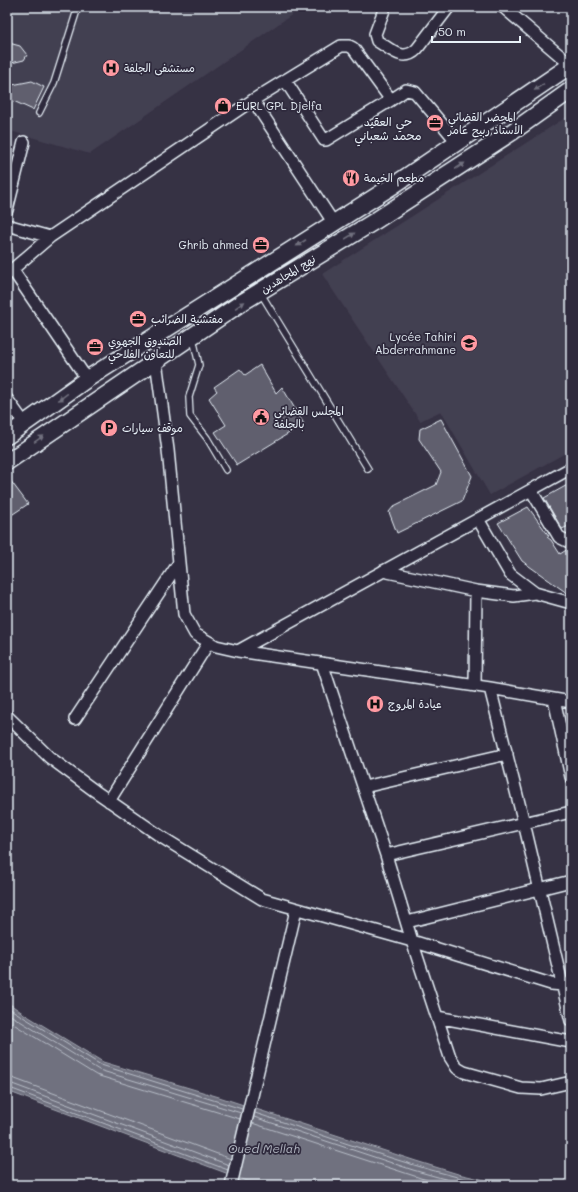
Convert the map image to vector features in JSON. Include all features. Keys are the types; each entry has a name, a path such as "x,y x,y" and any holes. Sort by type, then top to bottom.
{"main road":[{"name":"نهج المجاهدين","path":"7,436 87,379 458,143 571,65"},
{"name":"نهج المجاهدين","path":"7,462 260,292 512,132 571,90"}],"street":[{"path":"384,10 375,34 377,41 400,55 405,56 411,55 417,49 449,7"},
{"path":"502,7 571,65"},
{"path":"87,379 10,272 50,237 253,100 341,46 349,46 353,48 391,100"},
{"path":"285,80 324,140 406,90 415,92 458,143"},
{"path":"253,100 333,222"},
{"path":"7,210 24,142"},
{"path":"7,225 50,237"},
{"path":"156,361 168,450 184,614 195,634 209,642 238,651 490,688 571,702"},
{"path":"7,399 25,424"},
{"path":"238,651 571,468"},
{"path":"531,490 559,537 571,543"},
{"path":"478,519 510,574 535,593 571,603"},
{"path":"75,719 178,564"},
{"path":"383,571 476,591 514,596 535,593"},
{"path":"475,686 476,591"},
{"path":"109,801 209,642"},
{"path":"322,663 364,787 450,1057 457,1068 464,1072 528,1088 541,1089 571,1082"},
{"path":"490,688 540,889 567,984 571,1021"},
{"path":"554,699 571,777"},
{"path":"7,716 49,757 109,801 163,838 262,899 296,910 412,941 539,981 567,984"},
{"path":"364,787 507,754"},
{"path":"386,855 571,812"},
{"path":"407,922 571,881"},
{"path":"231,1185 259,1073 296,910"},
{"path":"437,1017 571,1042"}],"lane":[{"path":"39,113 54,84 78,7"},
{"path":"260,292 368,469"},
{"path":"192,338 199,365 189,397 190,416 207,438 226,470"}],"shaded area":[{"name":"مستشفى الجلفة","path":"7,7 303,7 90,154 7,130"},
{"name":"Lycée Tahiri Abderrahmane","path":"571,114 571,450 490,495 441,411 420,421 322,274"}],"water":[{"name":"Oued Mellah","path":"7,1002 103,1062 219,1097 458,1174 507,1185 258,1185 7,1091"}],"building":[{"path":"9,43 20,46 27,55 24,60 7,64"},
{"path":"32,81 44,87 33,110 7,98 7,86"},
{"name":"المجلس القضائي بالجلفة","path":"260,365 276,393 282,387 304,424 237,465 215,432 226,425 209,398 217,391 214,387 240,369 245,375"},
{"path":"441,419 472,476 462,501 397,533 389,512 394,506 436,485 441,472 419,439 420,429"},
{"path":"7,476 28,504 7,518"},
{"path":"571,483 571,525 562,529 544,498"},
{"path":"528,507 560,554 568,549 571,550 571,596 522,561 498,523"}],"place":[{"name":"مستشفى الجلفة","path":"111,68"},
{"name":"EURL GPL Djelfa","path":"223,106"},
{"name":"المحضر القضائي الأستاذ ربيح عامر","path":"435,123"},
{"name":"مطعم الخيمة","path":"351,178"},
{"name":"Ghrib ahmed","path":"261,245"},
{"name":"مفتشية الضرائب","path":"138,319"},
{"name":"Lycée Tahiri Abderrahmane","path":"469,343"},
{"name":"الصندوق الجهوي للتعاون الفلاحي","path":"95,347"},
{"name":"المجلس القضائي بالجلفة","path":"261,417"},
{"name":"موقف سيارات","path":"109,428"},
{"name":"عيادة المروج","path":"375,704"}],"district":[{"name":"حي العقيد محمد شعباني","path":"388,129"}]}
